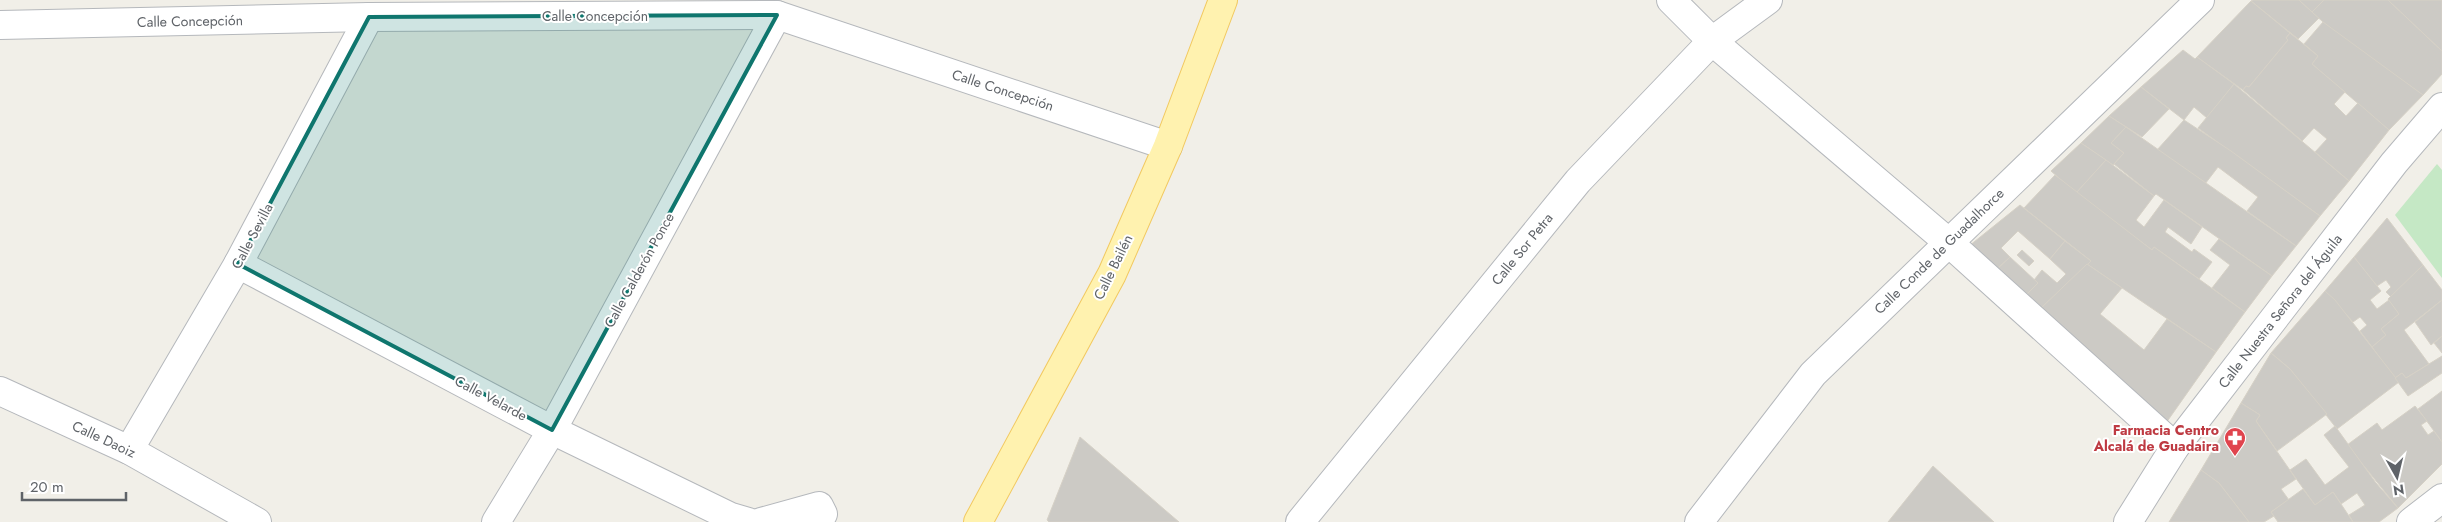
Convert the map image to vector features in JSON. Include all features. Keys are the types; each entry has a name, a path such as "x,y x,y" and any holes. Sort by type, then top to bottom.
{"main road":[{"name":"Calle Bailén","path":"978,522 1112,274 1168,146 1223,0"}],"street":[{"path":"1672,0 1712,41 1948,242 2174,447"},
{"name":"Calle Sor Petra","path":"1300,522 1578,181 1712,41 1768,0"},
{"name":"Calle Conde de Guadalhorce","path":"1699,522 1813,374 2200,0"},
{"name":"Calle Concepción","path":"0,25 369,17 777,15 1168,146"},
{"name":"Calle Calderón Ponce","path":"496,522 552,430 777,15"},
{"name":"Calle Sevilla","path":"129,450 238,264 369,17"},
{"name":"Calle Nuestra Señora del Águila","path":"2128,522 2174,447 2394,163 2442,107"},
{"name":"Calle Velarde","path":"238,264 552,430 740,519"},
{"name":"Calle Daoiz","path":"0,391 129,450 257,522"},
{"path":"2411,522 2441,502"},
{"path":"760,522 819,506 823,514 810,522"}],"highlighted area":[{"path":"777,15 552,430 238,264 369,17"}],"green space":[{"path":"2437,164 2442,170 2442,278 2395,215"}],"building":[{"path":"2299,0 2319,18 2298,39 2251,1"},
{"path":"2299,0 2324,0 2312,12"},
{"path":"2324,0 2388,0 2442,51 2442,74 2423,95 2332,30 2312,12"},
{"path":"2388,0 2442,0 2442,51"},
{"path":"2251,1 2290,33 2286,38 2288,40 2249,87 2246,86 2243,90 2197,57"},
{"path":"2323,22 2423,95 2389,130 2312,64 2318,56 2304,44"},
{"path":"2290,33 2318,56 2312,64 2345,92 2334,104 2346,116 2358,103 2389,130 2349,181 2315,152 2327,139 2314,128 2302,141 2243,90 2246,86 2249,87 2288,40 2286,38"},
{"path":"2183,50 2195,59 2197,57 2234,84 2207,118 2194,107 2184,120 2141,87"},
{"path":"2234,84 2349,181 2320,216 2198,128"},
{"path":"2141,87 2169,109 2142,137 2109,116"},
{"path":"2109,116 2126,127 2111,143 2124,153 2113,165 2081,143"},
{"path":"2184,120 2231,151 2320,216 2296,246 2247,211 2258,197 2218,167 2205,184 2157,150"},
{"path":"2126,127 2296,246 2272,276 2156,194 2154,196 2114,164 2124,153 2111,143"},
{"path":"2081,143 2106,160 2076,193 2051,171"},
{"path":"2106,160 2154,196 2136,220 2144,227 2164,200 2202,227 2191,244 2168,227 2165,232 2192,252 2194,249 2212,262 2199,279 2154,247 2152,250 2076,193"},
{"path":"2055,175 2152,250 2154,247 2245,312 2216,352 2087,264 2091,261 2024,208"},
{"path":"2020,205 2065,241 2050,259 2018,231 2001,248 2010,257 1995,271 1969,246"},
{"path":"2387,218 2423,265 2391,297 2386,292 2391,287 2386,280 2377,286 2354,257"},
{"path":"2219,239 2272,276 2245,312 2212,288 2230,265 2210,250"},
{"path":"2065,241 2091,261 2038,311 2024,297 2038,283 2034,280 2042,270 2057,283 2066,274 2050,259"},
{"path":"2022,250 2034,261 2029,266 2017,255"},
{"path":"2010,257 2038,283 2024,297 1995,271"},
{"path":"2354,257 2381,291 2370,300 2377,309 2389,300 2399,314 2381,329 2386,335 2372,347 2360,331 2367,325 2360,317 2353,322 2325,291"},
{"path":"2087,264 2122,288 2100,314 2144,350 2167,319 2216,352 2166,423 2038,311"},
{"path":"2423,265 2442,290 2442,300 2404,330 2429,364 2406,378 2402,373 2395,378 2372,347 2386,335 2381,329 2399,314 2388,299"},
{"path":"2325,291 2335,300 2399,382 2337,429 2290,369 2271,353"},
{"path":"2442,300 2442,336 2431,345 2415,322"},
{"path":"2442,336 2442,353 2434,343"},
{"path":"2271,353 2290,369 2327,414 2277,451 2256,421 2260,415 2241,403"},
{"path":"2442,356 2442,373 2408,396 2395,378 2402,373 2406,378"},
{"path":"2442,391 2442,442 2418,409"},
{"path":"2241,403 2260,415 2256,421 2296,479 2281,489 2289,500 2271,512 2274,516 2264,522 2249,522 2219,483 2201,470"},
{"path":"2415,406 2427,421 2421,425 2428,435 2434,431 2442,442 2442,464 2398,508 2347,445 2377,423 2382,430"},
{"path":"2335,426 2376,483 2398,508 2379,522 2353,522 2349,515 2365,505 2357,493 2341,504 2333,492 2315,505 2290,470 2306,459 2325,485 2349,467 2324,435"},
{"path":"1080,437 1179,522 1049,522 1047,520"},
{"path":"1933,466 1994,522 1888,522"},
{"path":"2201,470 2219,483 2249,522 2169,522"},
{"path":"2303,489 2315,505 2333,492 2353,522 2278,522 2271,512"}],"place":[{"name":"Farmacia Centro Alcalá de Guadaira","path":"2235,457"}]}
